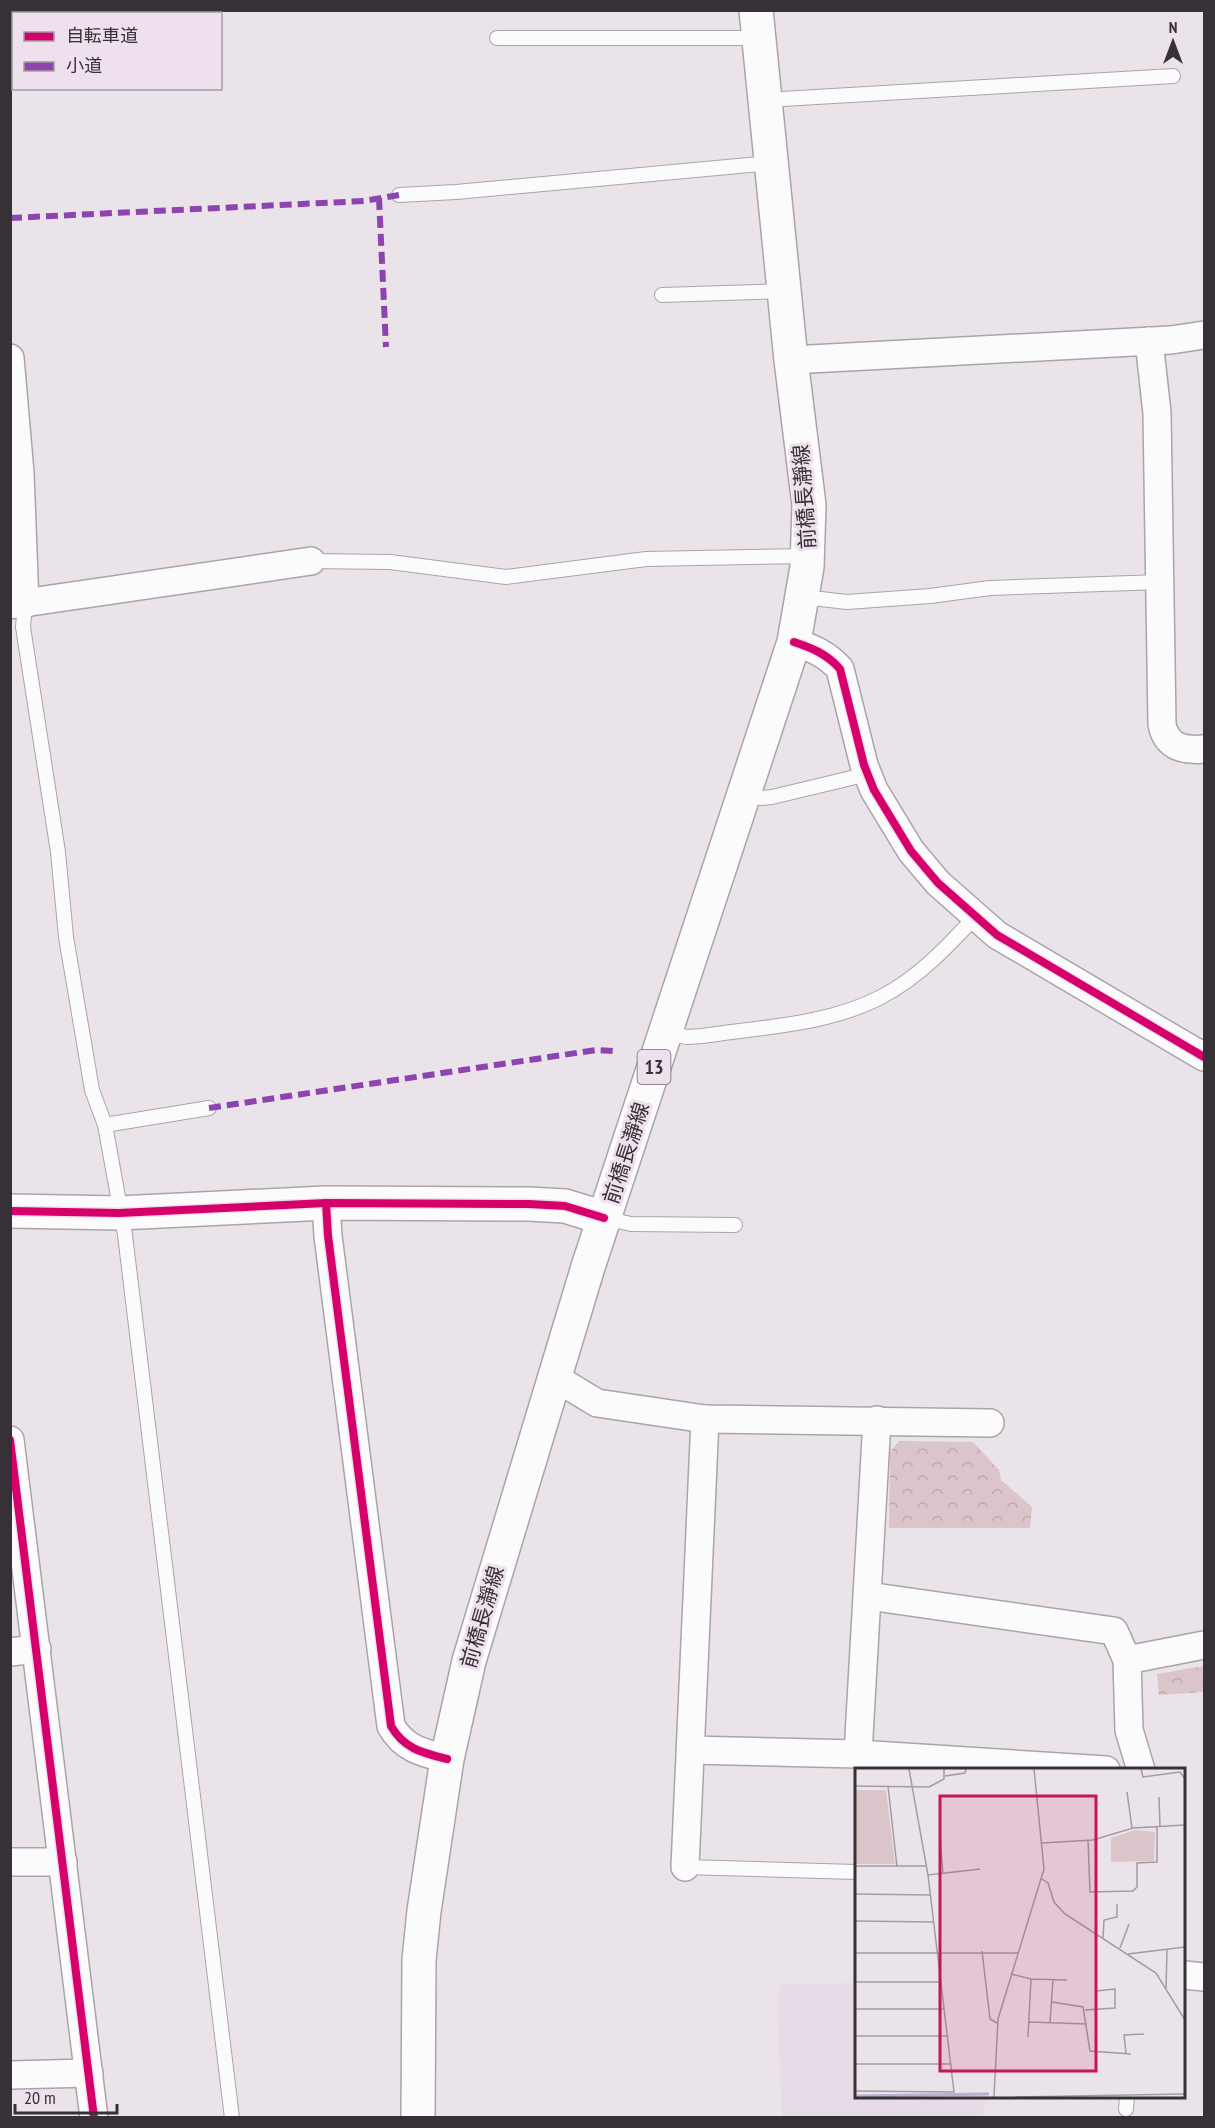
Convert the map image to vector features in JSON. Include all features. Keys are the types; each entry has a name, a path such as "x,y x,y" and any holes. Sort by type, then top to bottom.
{"main road":[{"name":"前橋長瀞線","path":"418,2118 419,1960 432,1850 447,1759 469,1661 490,1583 604,1218 794,642 803,597 808,556 809,505 791,360 757,24"},
{"path":"10,1211 118,1213 326,1203 529,1204 565,1206 604,1218"}],"street":[{"path":"791,360 1149,342 1204,335"},
{"path":"1149,342 1157,413 1163,733 1183,749 1204,748"},
{"path":"10,358 20,473 18,604 111,588 310,561"},
{"path":"794,642 816,650 831,659 840,669 868,774 890,820 911,851 938,883 997,935 1204,1057"},
{"path":"326,1203 327,1236 391,1726 399,1740 409,1748 447,1759"},
{"path":"554,1377 597,1403 705,1419 990,1423"},
{"path":"685,1867 705,1419"},
{"path":"858,1754 877,1420"},
{"path":"11,1440 24,1650 63,1862 94,2118"},
{"path":"868,1596 1114,1630 1127,1660 1129,1730 1140,1768"},
{"path":"1127,1660 1204,1645"},
{"path":"691,1750 858,1754 1077,1768"},
{"path":"10,1862 63,1862"},
{"path":"1185,1975 1204,1977"},
{"path":"10,2075 89,2073"}],"lane":[{"path":"497,38 757,24"},
{"path":"765,100 1173,76"},
{"path":"399,195 456,192 771,163"},
{"path":"662,295 784,291"},
{"path":"310,561 390,562 506,577 646,559 808,556"},
{"path":"803,597 846,602 920,597 981,588 1160,582"},
{"path":"18,604 58,852 66,937 93,1096 105,1125 118,1213 126,1247 232,2118"},
{"path":"745,793 761,798 772,797 868,774"},
{"path":"666,1033 687,1037 702,1036 817,1019 846,1012 900,986 944,951 975,917"},
{"path":"105,1125 208,1108"},
{"path":"604,1218 631,1224 735,1225"},
{"path":"685,1867 855,1872"}],"shaded area":[{"path":"855,1983 855,2098 986,2098 983,2117 782,2117 777,2001 781,1984"}],"green space":[{"path":"899,1441 973,1442 999,1470 1001,1480 1032,1507 1030,1528 889,1528 890,1452"},
{"path":"1204,1666 1204,1692 1159,1695 1157,1674"}],"marked path":[{"path":"10,218 364,201 399,195"},
{"path":"379,198 386,347"},
{"path":"209,1108 596,1050 613,1051"}],"cycle path":[{"path":"794,642 819,652 840,669 864,765 874,790 911,851 938,883 997,935 1204,1057"},
{"path":"326,1203 328,1236 391,1726 408,1745 422,1752 447,1759"},
{"path":"10,1211 119,1213 326,1203 529,1204 565,1206 604,1218"},
{"path":"10,1440 94,2118"}]}
